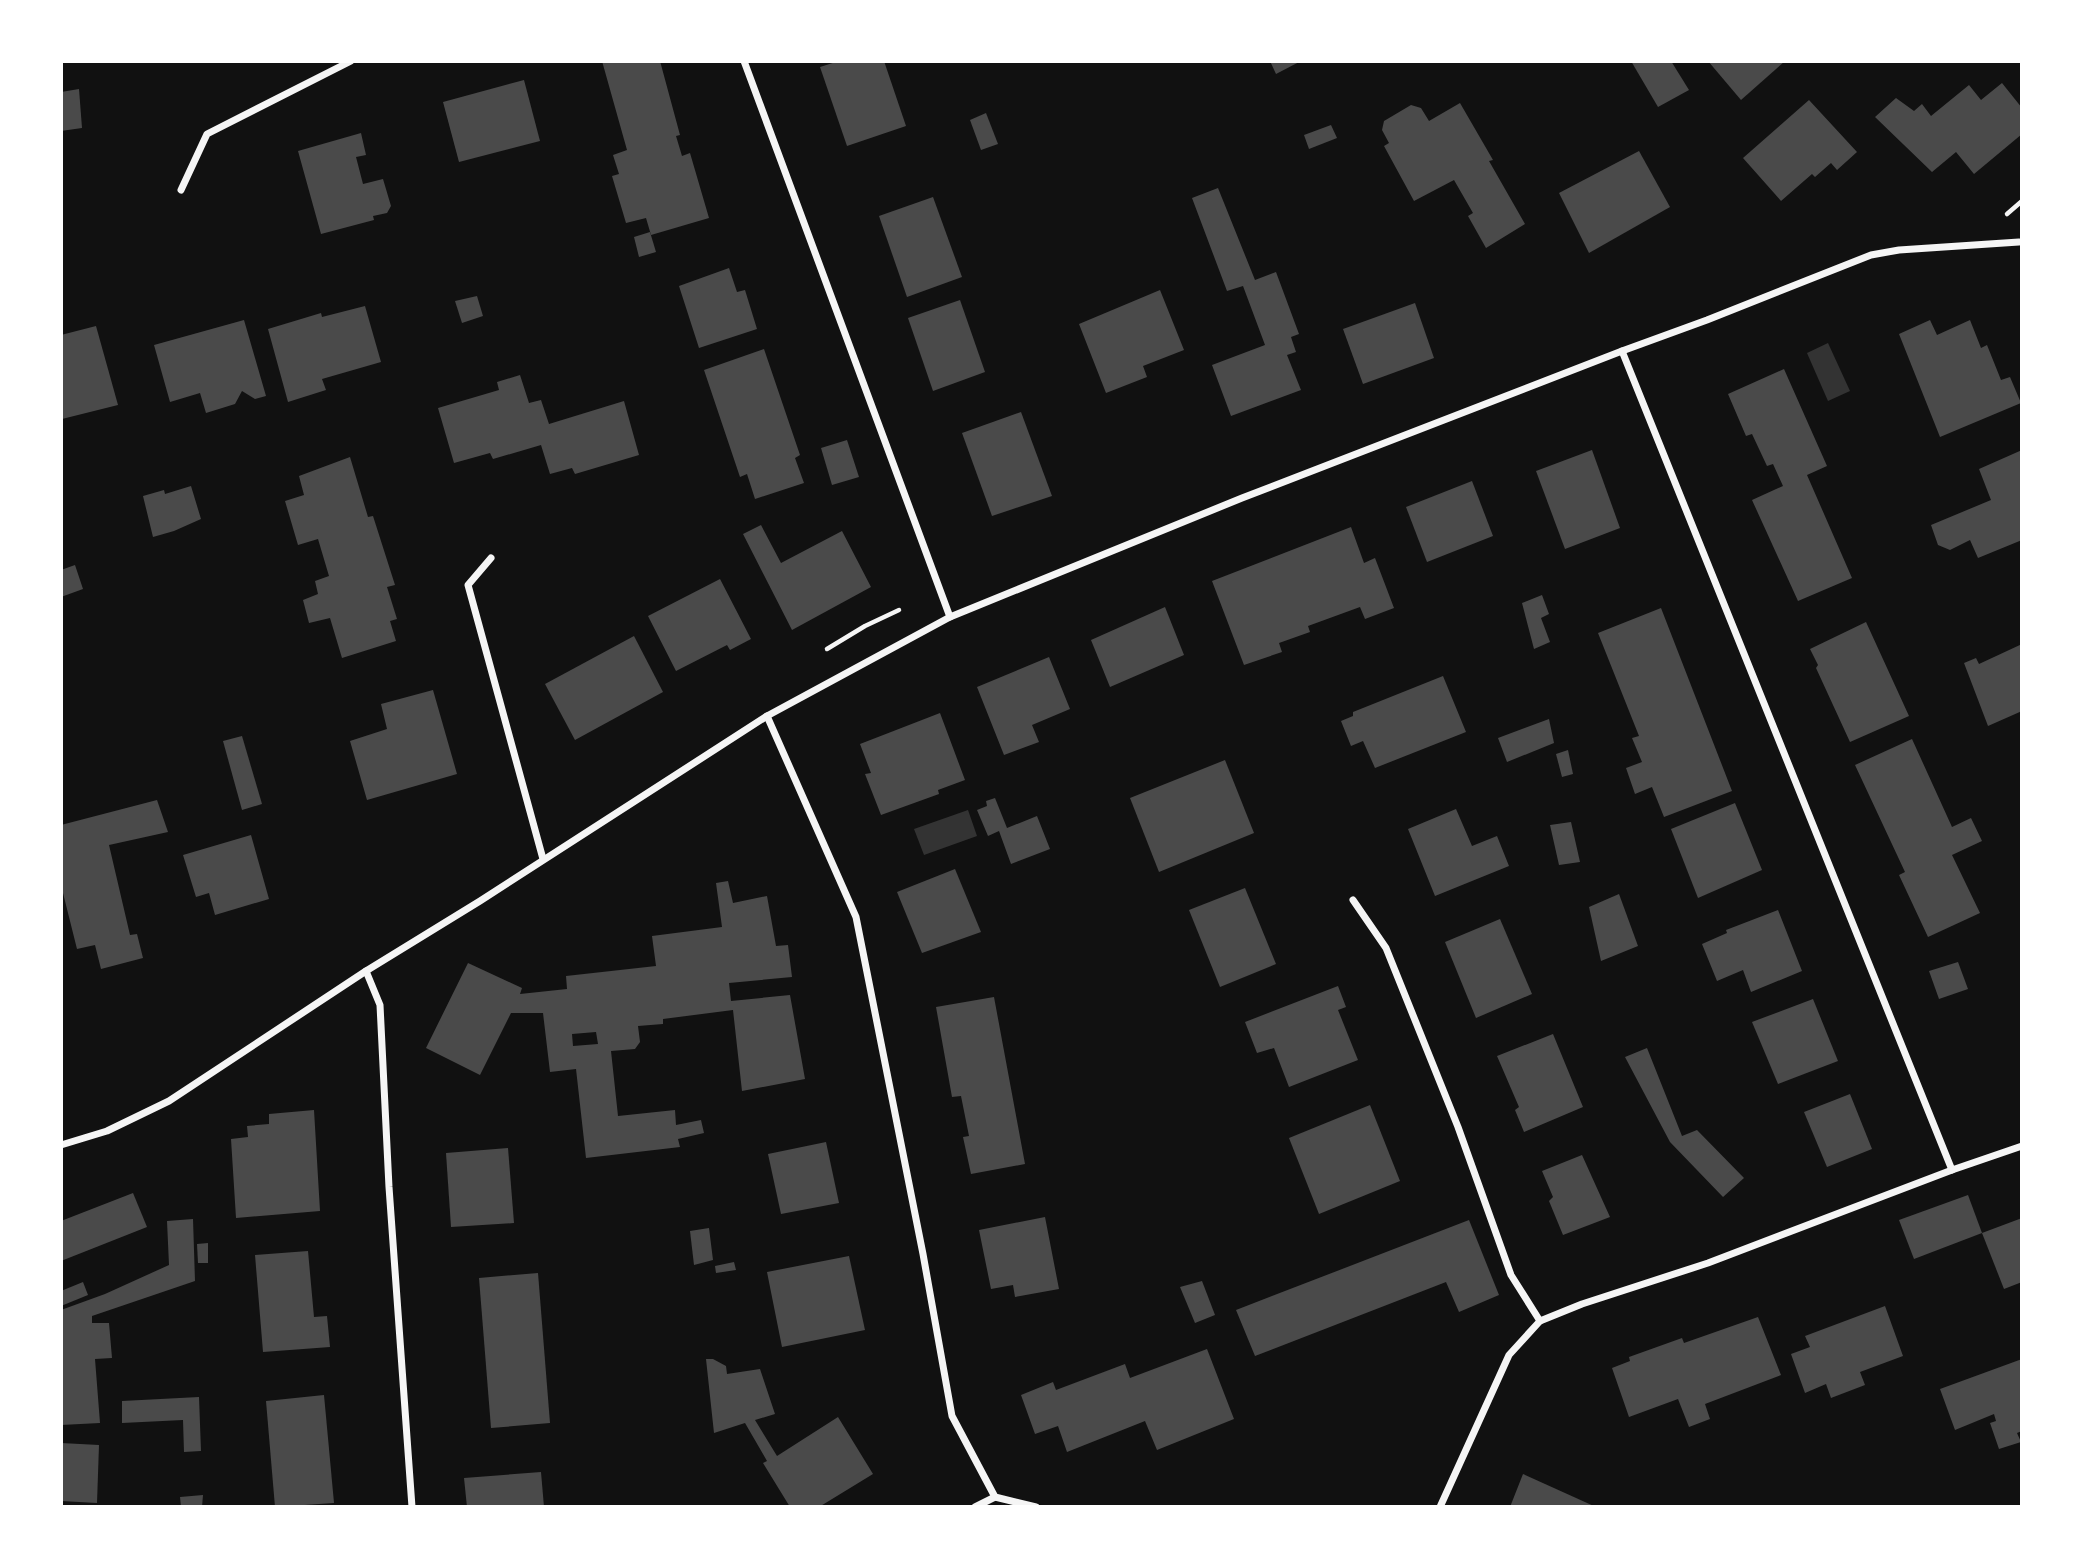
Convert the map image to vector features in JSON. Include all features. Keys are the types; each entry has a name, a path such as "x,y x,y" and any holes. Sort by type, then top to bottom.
{"street":[{"path":"181,190 207,134 351,61"},
{"path":"744,61 950,617"},
{"path":"61,1145 107,1131 169,1101 366,971 480,901 767,716 950,617 1242,498 1871,255 1899,250 2021,243"},
{"path":"1622,351 1952,1170"},
{"path":"491,558 468,585 543,859"},
{"path":"767,716 856,917 923,1254 952,1416 995,1497"},
{"path":"1353,900 1386,948 1458,1127 1511,1275 1540,1321"},
{"path":"366,971 380,1005 389,1187 412,1507"},
{"path":"1440,1507 1509,1355 1540,1321 1708,1263 2022,1146"},
{"path":"975,1507 995,1497 1036,1507"}],"shaded area":[{"path":"1828,343 1850,391 1828,401 1807,353"},
{"path":"968,810 977,836 924,855 914,829"}],"building":[{"path":"602,61 660,61 680,135 676,136 682,156 690,153 709,218 651,235 646,218 626,223 612,176 619,174 613,155 627,150"},
{"path":"839,61 884,61 906,126 847,146 820,67"},
{"path":"1270,61 1301,61 1276,74"},
{"path":"1631,61 1671,61 1689,90 1658,107"},
{"path":"1708,61 1785,61 1741,100"},
{"path":"524,80 540,141 459,162 443,102"},
{"path":"2002,83 2022,108 2022,134 1974,174 1956,152 1932,172 1875,117 1896,98 1914,111 1922,104 1931,116 1969,85 1981,100"},
{"path":"79,89 82,128 61,131 61,92"},
{"path":"1809,100 1857,152 1837,170 1831,163 1815,177 1812,174 1781,201 1743,158"},
{"path":"1460,103 1525,224 1486,248 1468,216 1473,213 1454,180 1414,201 1384,146 1389,143 1382,130 1384,121 1411,105 1421,108 1429,121"},
{"path":"986,113 998,144 981,150 970,120"},
{"path":"1331,125 1337,138 1309,149 1304,135"},
{"path":"361,133 366,155 356,157 363,184 383,179 391,206 387,213 373,216 374,220 321,234 298,151"},
{"path":"1639,151 1670,207 1589,253 1559,193"},
{"path":"1218,188 1255,280 1276,272 1299,334 1291,337 1296,352 1287,355 1301,390 1231,416 1212,365 1265,345 1243,286 1227,291 1192,198"},
{"path":"933,197 962,277 907,297 879,216"},
{"path":"650,232 656,252 639,257 634,237"},
{"path":"729,268 737,292 745,290 757,329 699,348 679,286"},
{"path":"1160,290 1184,350 1143,366 1147,377 1106,393 1079,324"},
{"path":"477,296 483,316 462,323 455,301"},
{"path":"960,300 985,372 933,391 908,318"},
{"path":"1415,303 1434,358 1363,384 1343,329"},
{"path":"365,306 381,362 322,379 326,390 288,402 268,329 321,313 322,317"},
{"path":"244,320 266,396 255,399 242,391 235,404 206,413 200,393 170,402 154,345"},
{"path":"1930,320 1937,335 1970,320 1981,348 1987,345 2001,380 2010,377 2021,403 1940,437 1899,334"},
{"path":"96,326 118,405 62,419 61,335"},
{"path":"764,349 800,455 795,458 804,483 755,499 747,474 740,477 704,370"},
{"path":"1784,369 1827,466 1807,475 1852,578 1798,601 1752,500 1783,486 1773,464 1767,466 1752,434 1746,436 1728,394"},
{"path":"520,375 529,403 541,400 549,424 624,401 639,455 575,474 572,468 550,474 541,445 493,459 490,453 454,463 438,408 499,390 497,382"},
{"path":"1021,412 1052,496 992,516 962,433"},
{"path":"847,440 859,477 832,485 821,448"},
{"path":"1592,450 1620,528 1565,549 1536,471"},
{"path":"2022,450 2022,540 1978,558 1970,540 1950,550 1938,545 1931,525 1991,500 1979,469"},
{"path":"350,457 368,517 373,516 395,585 387,587 397,619 390,621 396,641 342,658 330,618 309,623 303,600 318,594 315,581 329,576 318,539 298,545 285,501 304,495 299,476"},
{"path":"1472,481 1493,536 1427,562 1406,507"},
{"path":"191,486 201,519 153,537 143,496 164,490 165,494"},
{"path":"761,525 781,563 842,531 871,587 792,630 743,534"},
{"path":"1351,527 1364,563 1375,558 1394,608 1365,619 1360,607 1308,626 1310,632 1279,643 1282,652 1244,665 1212,581"},
{"path":"75,565 83,589 61,597 61,570"},
{"path":"720,579 751,639 730,650 727,645 676,671 648,616"},
{"path":"1542,595 1549,614 1541,618 1550,642 1534,649 1522,603"},
{"path":"1165,607 1184,655 1110,687 1091,640"},
{"path":"1661,608 1732,791 1664,817 1652,787 1635,794 1626,768 1642,762 1632,738 1639,736 1598,633"},
{"path":"1866,622 1909,716 1850,742 1810,649"},
{"path":"634,636 663,692 575,740 545,684"},
{"path":"2022,644 2022,711 1988,726 1964,663 1976,658 1979,664"},
{"path":"1049,657 1070,709 1032,725 1039,742 1004,755 977,687"},
{"path":"1443,676 1466,732 1375,768 1363,741 1351,746 1341,721 1353,716 1353,712"},
{"path":"433,690 457,774 367,800 350,741 387,729 381,704"},
{"path":"940,713 965,780 938,790 939,794 881,815 865,774 871,773 860,744"},
{"path":"1549,719 1554,743 1507,762 1498,738"},
{"path":"242,736 262,804 242,810 223,741"},
{"path":"1912,739 1952,827 1971,818 1982,841 1952,855 1980,913 1928,937 1899,875 1905,872 1855,765"},
{"path":"1568,750 1573,774 1562,777 1556,754"},
{"path":"1225,760 1254,833 1159,872 1130,798"},
{"path":"995,798 1007,828 1037,816 1050,849 1011,864 999,831 988,836 977,810 987,806 986,801"},
{"path":"157,800 168,832 109,845 130,935 137,934 143,958 101,969 95,945 77,949 61,885 61,825"},
{"path":"1735,803 1762,870 1698,898 1671,829"},
{"path":"1456,809 1472,846 1497,836 1509,866 1435,896 1408,829"},
{"path":"1571,822 1580,862 1559,865 1550,825"},
{"path":"251,835 269,899 215,915 209,893 196,897 183,855"},
{"path":"955,869 981,932 922,953 897,892"},
{"path":"728,881 733,903 767,896 776,946 788,945 792,977 729,983 731,1001 790,995 805,1079 742,1091 733,1010 663,1019 663,1024 638,1026 640,1042 635,1049 611,1051 618,1116 675,1110 676,1125 701,1120 704,1133 678,1139 680,1147 586,1158 576,1069 550,1072 543,1013 511,1013 480,1075 426,1048 468,963 522,988 520,994 567,989 566,976 656,966 652,936 722,927 716,883","holes":["596,1032 598,1044 573,1046 572,1034"]},
{"path":"1245,888 1276,964 1220,987 1189,910"},
{"path":"1619,894 1638,946 1601,961 1589,907"},
{"path":"1778,910 1802,971 1751,992 1743,970 1717,981 1702,944 1727,933 1726,930"},
{"path":"1500,919 1532,994 1476,1018 1445,942"},
{"path":"1958,962 1968,989 1939,999 1929,971"},
{"path":"1338,986 1346,1007 1338,1010 1358,1060 1289,1087 1274,1048 1257,1053 1245,1022"},
{"path":"994,997 1025,1164 971,1174 963,1137 969,1136 961,1096 952,1097 936,1007"},
{"path":"1813,999 1838,1061 1778,1084 1752,1022"},
{"path":"1553,1034 1583,1107 1524,1132 1515,1110 1519,1107 1497,1056"},
{"path":"1647,1048 1682,1136 1697,1130 1744,1178 1723,1197 1670,1142 1625,1057"},
{"path":"1850,1094 1872,1149 1827,1167 1804,1112"},
{"path":"1370,1105 1400,1181 1319,1214 1289,1138"},
{"path":"314,1110 320,1211 236,1218 231,1139 248,1137 247,1126 269,1124 269,1114"},
{"path":"826,1142 839,1203 781,1214 768,1154"},
{"path":"508,1148 514,1223 451,1227 446,1153"},
{"path":"1582,1155 1610,1217 1563,1235 1549,1201 1553,1197 1542,1171"},
{"path":"133,1193 147,1227 61,1261 61,1221"},
{"path":"1968,1195 1982,1233 1914,1259 1899,1220"},
{"path":"1045,1217 1059,1289 1015,1297 1013,1285 991,1289 979,1230"},
{"path":"2022,1218 2022,1282 2004,1289 1982,1233"},
{"path":"193,1219 195,1281 92,1316 92,1323 109,1323 112,1358 95,1359 100,1423 61,1425 61,1310 105,1294 169,1265 167,1221"},
{"path":"1469,1220 1499,1295 1459,1312 1446,1282 1255,1356 1236,1310"},
{"path":"709,1228 713,1260 694,1265 690,1231"},
{"path":"208,1243 208,1263 198,1263 197,1244"},
{"path":"308,1251 314,1317 327,1316 330,1347 263,1352 255,1255"},
{"path":"849,1256 865,1330 782,1347 767,1272"},
{"path":"734,1262 736,1270 716,1273 715,1266"},
{"path":"538,1273 550,1423 491,1428 479,1278"},
{"path":"1202,1281 1215,1315 1195,1323 1180,1287"},
{"path":"83,1282 88,1295 61,1306 61,1291"},
{"path":"1885,1306 1903,1356 1860,1372 1865,1385 1831,1398 1826,1384 1805,1393 1791,1354 1810,1347 1805,1336"},
{"path":"1758,1317 1781,1375 1705,1404 1710,1419 1689,1427 1678,1399 1629,1417 1612,1368 1630,1361 1629,1357 1682,1338 1684,1343"},
{"path":"1207,1349 1234,1419 1157,1450 1145,1421 1067,1452 1058,1426 1035,1434 1021,1395 1053,1382 1056,1390 1125,1364 1130,1378"},
{"path":"706,1359 713,1359 726,1366 727,1374 760,1369 775,1414 755,1420 777,1456 838,1417 873,1474 819,1507 790,1507 763,1463 767,1461 745,1423 714,1433"},
{"path":"2022,1359 2022,1431 2017,1433 2021,1442 1999,1449 1990,1423 1996,1421 1994,1414 1955,1430 1940,1389"},
{"path":"324,1395 334,1503 275,1507 266,1401"},
{"path":"199,1397 201,1451 184,1452 183,1420 122,1423 122,1401"},
{"path":"61,1443 99,1445 97,1503 61,1501"},
{"path":"541,1472 544,1507 467,1507 464,1478"},
{"path":"1523,1474 1596,1507 1510,1507"},
{"path":"203,1495 202,1507 181,1507 180,1497"}]}
